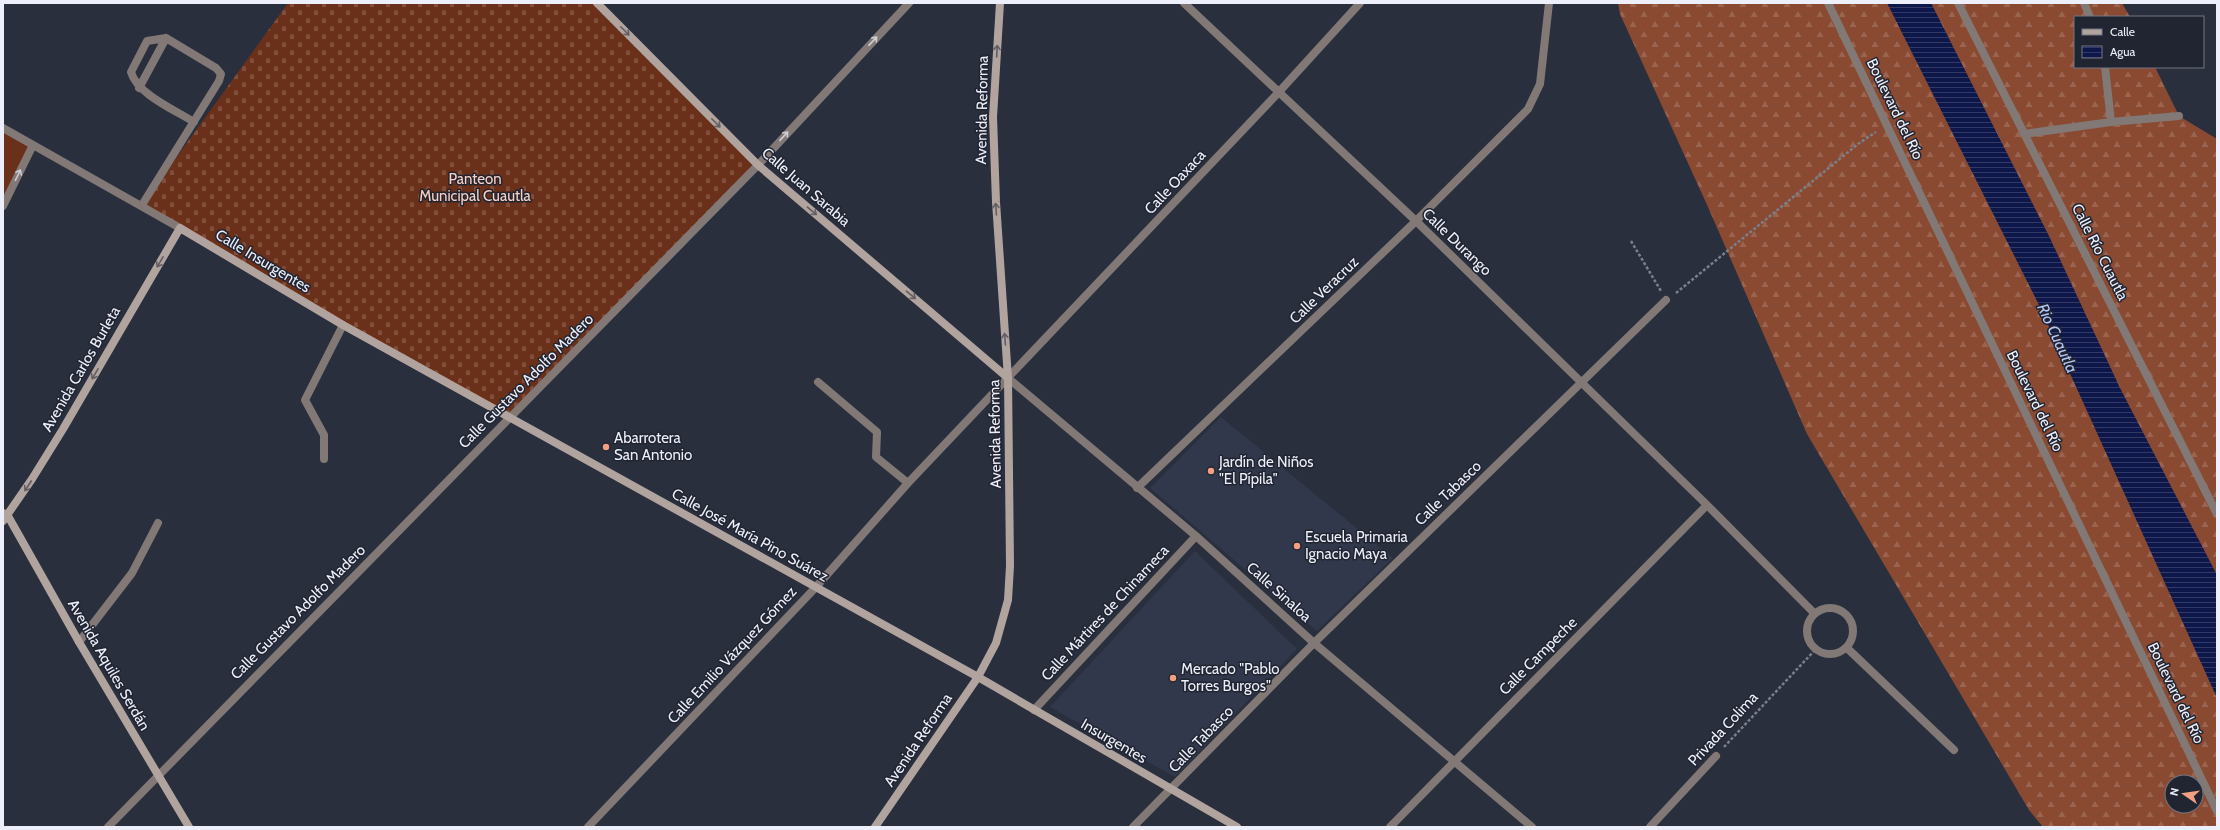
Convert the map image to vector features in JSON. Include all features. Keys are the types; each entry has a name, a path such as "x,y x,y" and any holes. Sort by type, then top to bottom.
{"street":[{"name":"Calle Juan Sarabia","path":"597,3 758,165 1008,378"},
{"name":"Calle Gustavo Adolfo Madero","path":"108,827 758,165 909,3"},
{"name":"Avenida Reforma","path":"875,827 978,677 996,642 1008,600 1010,566 1008,378 996,202 993,116 1000,3"},
{"name":"Calle Durango","path":"1184,3 1278,93 1416,221 1581,384 1707,505 1814,613"},
{"name":"Calle Oaxaca","path":"1008,378 1278,93 1360,3"},
{"name":"Calle Veracruz","path":"1137,488 1416,221 1528,109 1540,84 1549,3"},
{"name":"Boulevard del Río","path":"1828,3 2217,811"},
{"name":"Calle Río Cuautla","path":"1958,3 2217,514"},
{"path":"2084,3 2090,16"},
{"path":"139,88 166,38"},
{"path":"142,205 194,122 219,81 221,74 216,68 166,38 147,41 131,72 139,88 194,122"},
{"path":"2105,68 2111,122"},
{"path":"2024,134 2111,122 2179,116"},
{"name":"Calle Insurgentes","path":"3,128 142,205 343,325 509,418"},
{"path":"3,206 33,145"},
{"name":"Avenida Carlos Burleta","path":"5,516 63,429 180,228"},
{"name":"Calle Tabasco","path":"1133,827 1314,643 1666,300"},
{"path":"324,459 324,435 305,400 343,325"},
{"name":"Calle Emilio Vázquez Gómez","path":"588,827 816,587 908,483 1008,378"},
{"name":"Calle Sinaloa","path":"1008,378 1137,488 1196,536 1314,643 1532,827"},
{"path":"818,382 878,432 876,457 908,483"},
{"name":"Calle José María Pino Suárez","path":"509,418 978,677"},
{"name":"Calle Campeche","path":"1390,827 1707,505"},
{"name":"Avenida Aquiles Serdán","path":"5,516 189,827"},
{"path":"79,642 132,572 158,523"},
{"name":"Calle Mártires de Chinameca","path":"1034,710 1196,536"},
{"path":"1831,607 1847,614 1854,631 1846,648 1831,655 1815,650 1806,632 1814,613 1831,607"},
{"path":"1846,648 1954,750"},
{"name":"Insurgentes","path":"978,677 1237,827"},
{"name":"Privada Colima","path":"1650,827 1716,756"}],"path":[{"path":"1631,241 1666,300 1858,144 1887,124"},
{"name":"Privada Colima","path":"1716,756 1815,650"}],"shaded area":[{"name":"Escuela Primaria Ignacio Maya","path":"1221,417 1393,558 1317,631 1150,488"},
{"name":"Mercado \"Pablo Torres Burgos\"","path":"1195,551 1297,649 1175,777 1050,707"}],"green space":[{"name":"Panteon Municipal Cuautla","path":"288,3 597,3 758,165 509,418 142,205"},
{"path":"1618,3 2122,3 2129,16 2074,16 2074,68 2155,68 2179,116 2217,139 2217,827 2043,827 2029,810 1807,434 1708,207 1620,14"},
{"path":"3,128 33,145 3,206"}],"water":[{"name":"Rio Cuautla","path":"1887,3 1931,3 2049,236 2121,390 2217,575 2217,698 2039,305"}],"place":[{"name":"Abarrotera San Antonio","path":"606,447"},
{"name":"Jardín de Niños \"El Pípila\"","path":"1211,471"},
{"name":"Escuela Primaria Ignacio Maya","path":"1297,546"},
{"name":"Mercado \"Pablo Torres Burgos\"","path":"1173,678"}]}
